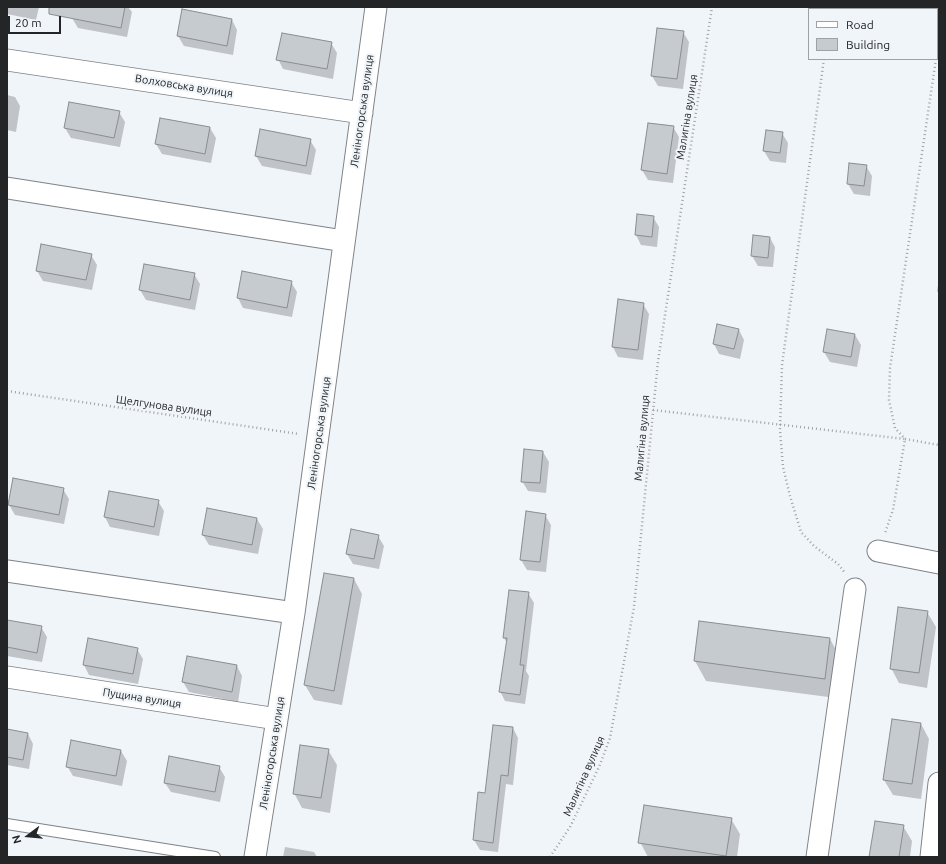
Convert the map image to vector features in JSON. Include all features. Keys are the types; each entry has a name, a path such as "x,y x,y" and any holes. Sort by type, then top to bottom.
{"street":[{"name":"Леніногорська вулиця","path":"255,857 294,613 376,7"},
{"name":"Волховська вулиця","path":"7,60 362,113"},
{"path":"7,188 344,240"},
{"path":"878,551 939,563"},
{"path":"7,571 294,613"},
{"path":"817,857 855,589"},
{"name":"Пущина вулиця","path":"7,678 277,719"},
{"path":"931,857 939,783"}],"lane":[{"path":"7,824 215,857"}],"path":[{"name":"Малигіна вулиця","path":"550,857 570,827 599,767 610,738 634,607 658,361 712,7"},
{"path":"824,60 782,365 780,425 783,466 801,532 814,546 838,564 855,589"},
{"path":"905,439 895,428 889,400 890,368 936,60"},
{"name":"Щелгунова вулиця","path":"7,390 319,437"},
{"path":"653,410 905,439 939,445"},
{"path":"878,551 893,510 905,439"}],"building":[{"path":"49,7 125,7 121,28 49,14"},
{"path":"182,9 232,19 227,46 177,36"},
{"path":"657,28 684,31 677,79 651,76"},
{"path":"282,33 332,42 327,69 276,60"},
{"path":"69,102 120,111 114,138 64,128"},
{"path":"160,118 210,127 205,154 155,144"},
{"path":"648,123 674,126 667,174 641,170"},
{"path":"260,129 311,139 306,166 255,156"},
{"path":"766,130 783,132 780,153 763,151"},
{"path":"849,163 867,165 864,186 847,184"},
{"path":"637,214 654,216 652,237 635,235"},
{"path":"753,235 770,237 768,258 751,256"},
{"path":"41,244 92,254 86,280 36,271"},
{"path":"144,264 195,273 190,300 139,290"},
{"path":"242,271 292,281 287,308 237,298"},
{"path":"618,299 644,303 638,350 612,347"},
{"path":"717,324 739,329 734,349 713,344"},
{"path":"827,329 855,334 851,357 823,352"},
{"path":"524,449 543,451 540,483 521,482"},
{"path":"13,478 64,488 59,515 8,505"},
{"path":"109,491 159,500 154,527 104,517"},
{"path":"207,508 257,518 252,545 202,535"},
{"path":"526,511 546,514 540,562 520,560"},
{"path":"351,529 379,535 374,559 346,554"},
{"path":"324,573 354,578 334,691 304,685"},
{"path":"509,590 529,592 520,665 524,665 520,695 499,692 507,638 503,638"},
{"path":"898,607 928,611 919,673 890,669"},
{"path":"7,620 42,626 37,653 7,647"},
{"path":"699,621 830,638 825,679 694,661"},
{"path":"88,638 138,648 133,674 83,665"},
{"path":"187,656 237,665 232,692 182,682"},
{"path":"892,719 921,723 912,784 883,780"},
{"path":"493,725 513,727 508,776 501,775 493,843 473,840 478,792 485,793"},
{"path":"7,729 28,733 23,760 7,757"},
{"path":"71,740 121,750 116,776 66,767"},
{"path":"300,745 329,749 321,798 293,794"},
{"path":"169,756 220,766 215,792 164,783"},
{"path":"644,805 732,818 726,856 638,843"},
{"path":"875,821 904,825 899,857 869,857"}]}
